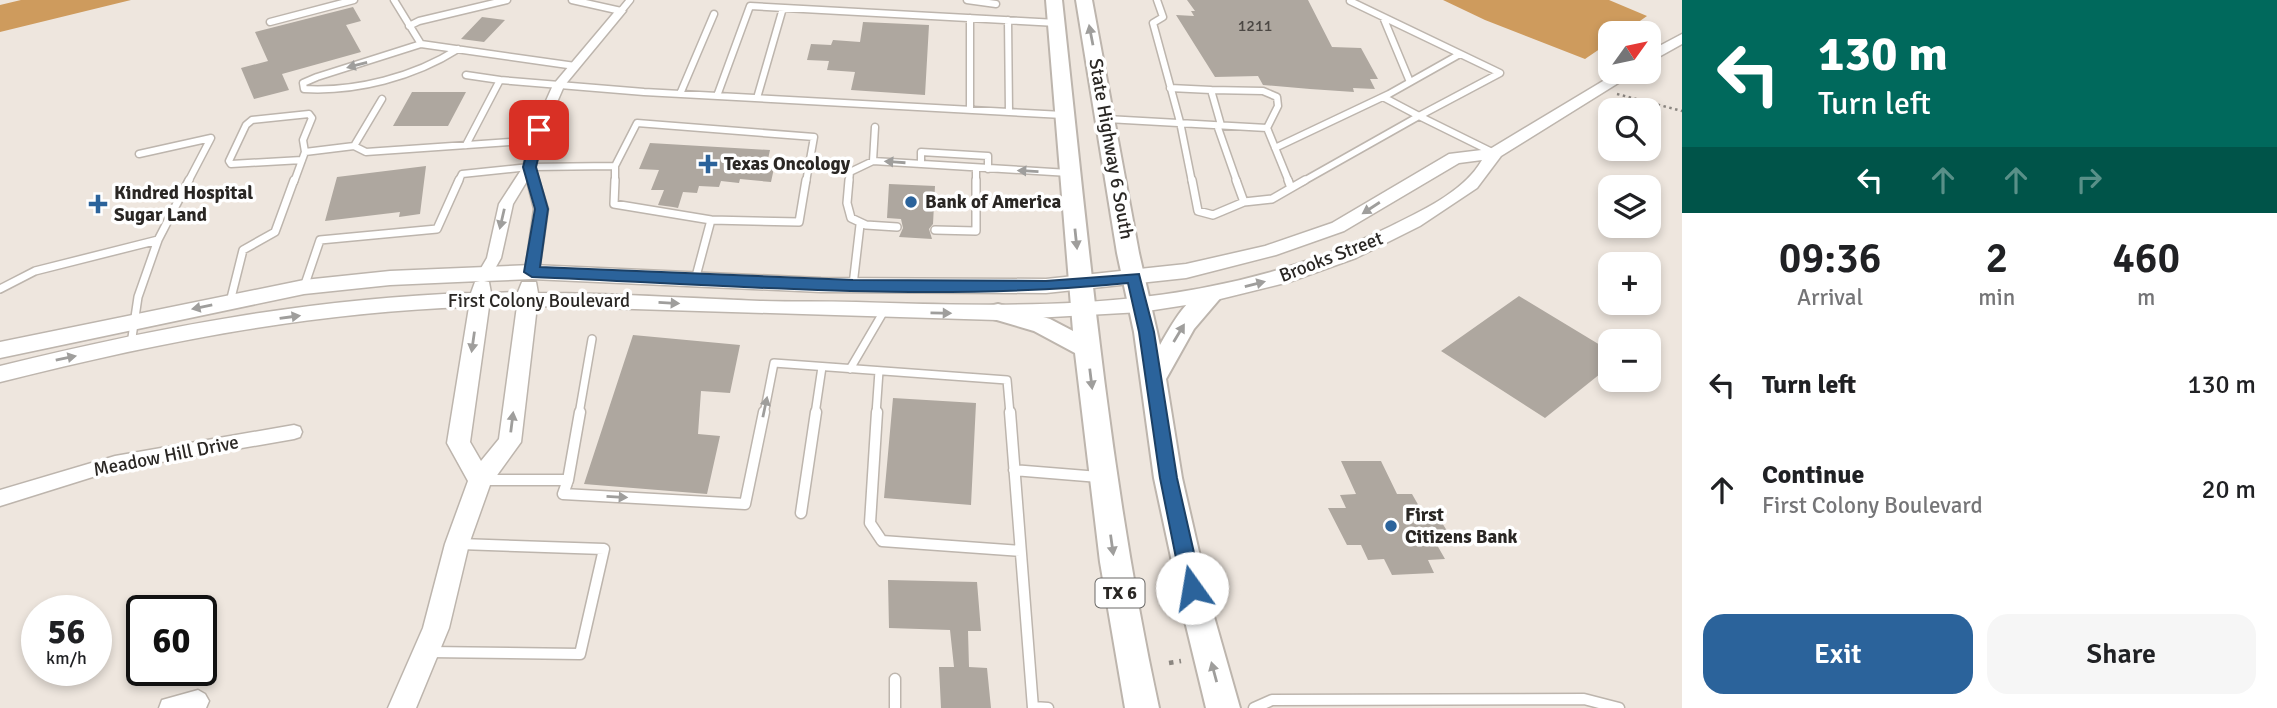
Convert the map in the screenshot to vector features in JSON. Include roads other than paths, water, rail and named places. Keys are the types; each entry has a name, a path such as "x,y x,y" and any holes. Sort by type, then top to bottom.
{"main road":[{"name":"State Highway 6 South","path":"1054,0 1063,115 1102,477 1130,654 1142,708"},
{"name":"State Highway 6 South","path":"1084,0 1154,377 1178,526 1223,708"},
{"path":"1661,51 1682,38"},
{"name":"Brooks Street","path":"1080,283 1224,264 1301,241 1348,222 1455,158 1494,153 1608,84"},
{"name":"Brooks Street","path":"1084,312 1211,295 1312,267 1392,234 1423,216 1487,171 1494,153"},
{"path":"402,708 436,628 457,544 480,480 510,442 532,272"},
{"name":"First Colony Boulevard","path":"0,350 304,287 390,278 532,272 853,285 1046,286 1080,283"},
{"path":"480,480 458,443 484,275"},
{"path":"1154,377 1185,323 1211,295"},
{"name":"First Colony Boulevard","path":"0,374 205,330 393,304 591,299 884,311 1084,312"},
{"path":"998,312 1042,326 1087,349"}],"street":[{"path":"484,275 494,258 506,204 529,167 559,85 621,10"},
{"path":"529,167 541,209 532,272"},
{"name":"Meadow Hill Drive","path":"0,498 115,463 294,432"},
{"path":"170,708 198,701"}],"lane":[{"path":"270,22 354,0"},
{"path":"394,0 421,44"},
{"path":"409,26 419,20 507,0"},
{"path":"572,0 621,10 631,0"},
{"path":"967,0 996,2 997,19"},
{"path":"1157,0 1163,17 1153,23 1180,122 1198,211 1213,215 1244,202 1272,199 1500,73 1350,1"},
{"path":"717,96 750,6 1057,23"},
{"path":"757,98 783,8"},
{"path":"680,94 715,15"},
{"path":"1382,17 1410,82"},
{"path":"970,18 971,110"},
{"path":"1008,20 1009,112"},
{"path":"458,48 439,62 341,90 304,89 303,83 322,74 390,56 421,44 458,48 575,66"},
{"path":"1275,148 1383,97 1460,54"},
{"path":"466,75 680,94 1063,115"},
{"path":"466,145 500,80"},
{"path":"1170,88 1263,92 1277,97 1278,106 1267,128 1292,188"},
{"path":"1211,90 1219,125 1244,202"},
{"path":"1383,97 1494,153"},
{"path":"354,146 382,99"},
{"path":"230,302 243,250 275,232 303,156 303,140 312,118 309,114 258,118 246,125 229,161 231,164 303,156 354,146 366,152 537,140"},
{"path":"1107,118 1267,128"},
{"path":"637,123 814,137 799,222 711,220 614,204 615,166 637,123"},
{"path":"873,161 875,127"},
{"path":"131,344 138,298 158,240 211,138 139,154"},
{"path":"921,164 921,152 989,156 988,169"},
{"path":"897,227 860,225 849,218 846,210 850,172 873,161 1069,173"},
{"path":"304,287 320,240 437,229 463,174 529,167 615,166"},
{"path":"935,230 976,231 976,168"},
{"path":"695,280 711,220"},
{"path":"853,285 860,225"},
{"path":"0,289 35,271 158,240"},
{"path":"850,369 884,311"},
{"path":"592,339 568,480 563,494 745,504 774,363 1007,380 1033,708 1048,708"},
{"path":"801,513 822,367"},
{"path":"879,371 870,523 882,541 1020,551"},
{"path":"1014,470 1102,477"},
{"path":"480,480 568,480"},
{"path":"426,652 580,654 604,549 457,544"},
{"path":"895,680 895,708"},
{"path":"1254,708 1272,700 1584,699 1619,708"}],"place":[{"name":"Texas Oncology","path":"708,164"},
{"name":"Bank of America","path":"911,202"},
{"name":"Kindred Hospital Sugar Land","path":"98,204"},
{"name":"First Citizens Bank","path":"1391,526"}]}
